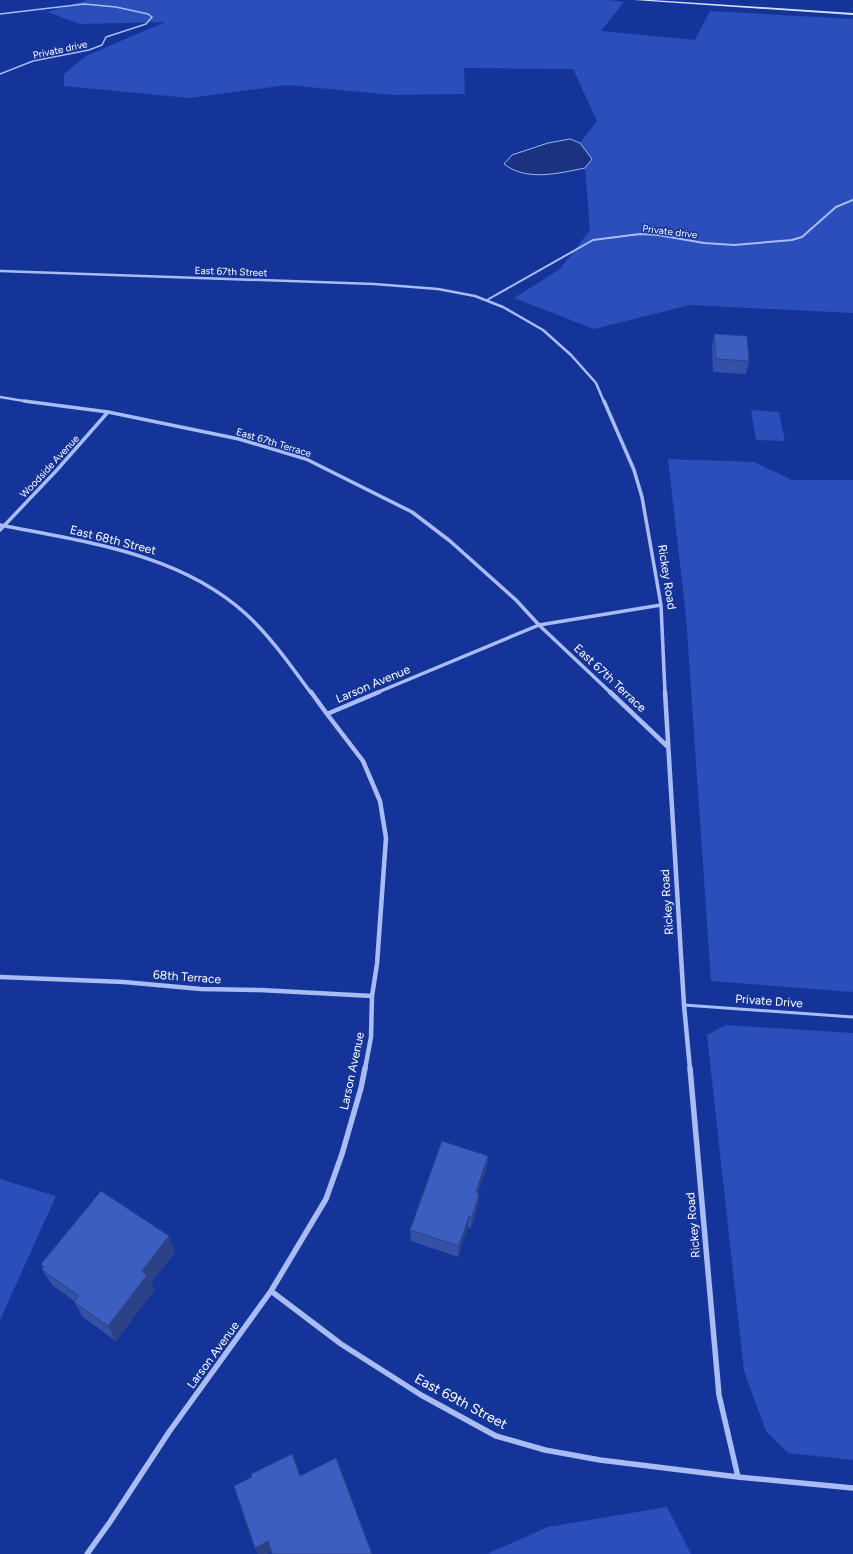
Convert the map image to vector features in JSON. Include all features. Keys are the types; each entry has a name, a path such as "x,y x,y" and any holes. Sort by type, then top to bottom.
{"street":[{"path":"636,0 853,14"},
{"name":"East 67th Street","path":"0,271 374,284 408,286 461,293"},
{"name":"Rickey Road","path":"461,293 487,300 517,314 543,330 571,355 596,383 634,470 642,497 661,605 684,1005 720,1395 738,1477"},
{"name":"East 67th Terrace","path":"0,397 68,408 108,412 239,439 306,459 412,512 450,541 516,600 539,625 668,746"},
{"name":"Woodside Avenue","path":"0,530 2,525 56,471 108,412"},
{"name":"East 68th Street","path":"2,525 129,552 178,570 199,580 233,603 246,615 292,668 327,714"},
{"path":"539,625 661,605"},
{"name":"Larson Avenue","path":"87,1554 170,1432 271,1291 326,1199 342,1154 361,1088 371,1037 372,996 377,964 386,838 380,801 362,761 327,714 539,625"},
{"name":"68th Terrace","path":"0,977 124,982 202,989 260,990 372,996"},
{"name":"East 69th Street","path":"271,1291 341,1344 421,1395 496,1436 545,1450 600,1460 738,1477"},
{"path":"738,1477 853,1488"}],"lane":[{"name":"Private drive","path":"0,14 84,4 116,7 148,14 152,18 146,24 106,37 102,45 89,50 33,61 0,74"},
{"name":"Private drive","path":"487,300 593,240 640,234 658,234 704,243 734,244 792,240 802,238 836,207 853,200"},
{"name":"Private Drive","path":"684,1005 853,1017"}],"shaded area":[{"path":"87,0 609,0 624,2 601,31 695,40 710,11 853,19 853,313 690,305 594,329 514,298 560,269 590,230 585,168 592,159 580,143 597,121 573,69 464,68 465,94 393,95 287,85 189,98 64,86 64,74 86,56 165,22 80,24 47,12"},
{"path":"570,139 580,143 592,159 585,168 543,175 523,173 513,170 504,164 512,155 548,143"},
{"path":"751,410 779,412 785,441 756,440"},
{"path":"668,459 754,462 792,480 853,480 853,992 711,981 686,616"},
{"path":"726,1025 853,1033 853,1460 788,1453 766,1431 744,1371 707,1035"},
{"path":"0,1179 56,1196 0,1320"},
{"path":"667,1507 691,1554 487,1554 548,1527"}],"building":[{"path":"714,334 747,336 749,361 716,359"},
{"path":"442,1141 488,1156 476,1192 479,1193 472,1217 469,1216 459,1246 410,1230"},
{"path":"101,1191 169,1236 142,1271 147,1275 108,1326 74,1302 79,1296 42,1270 44,1267 41,1264"},
{"path":"292,1454 300,1476 336,1458 372,1554 272,1554 268,1541 255,1548 234,1486 252,1477 251,1474"}]}
